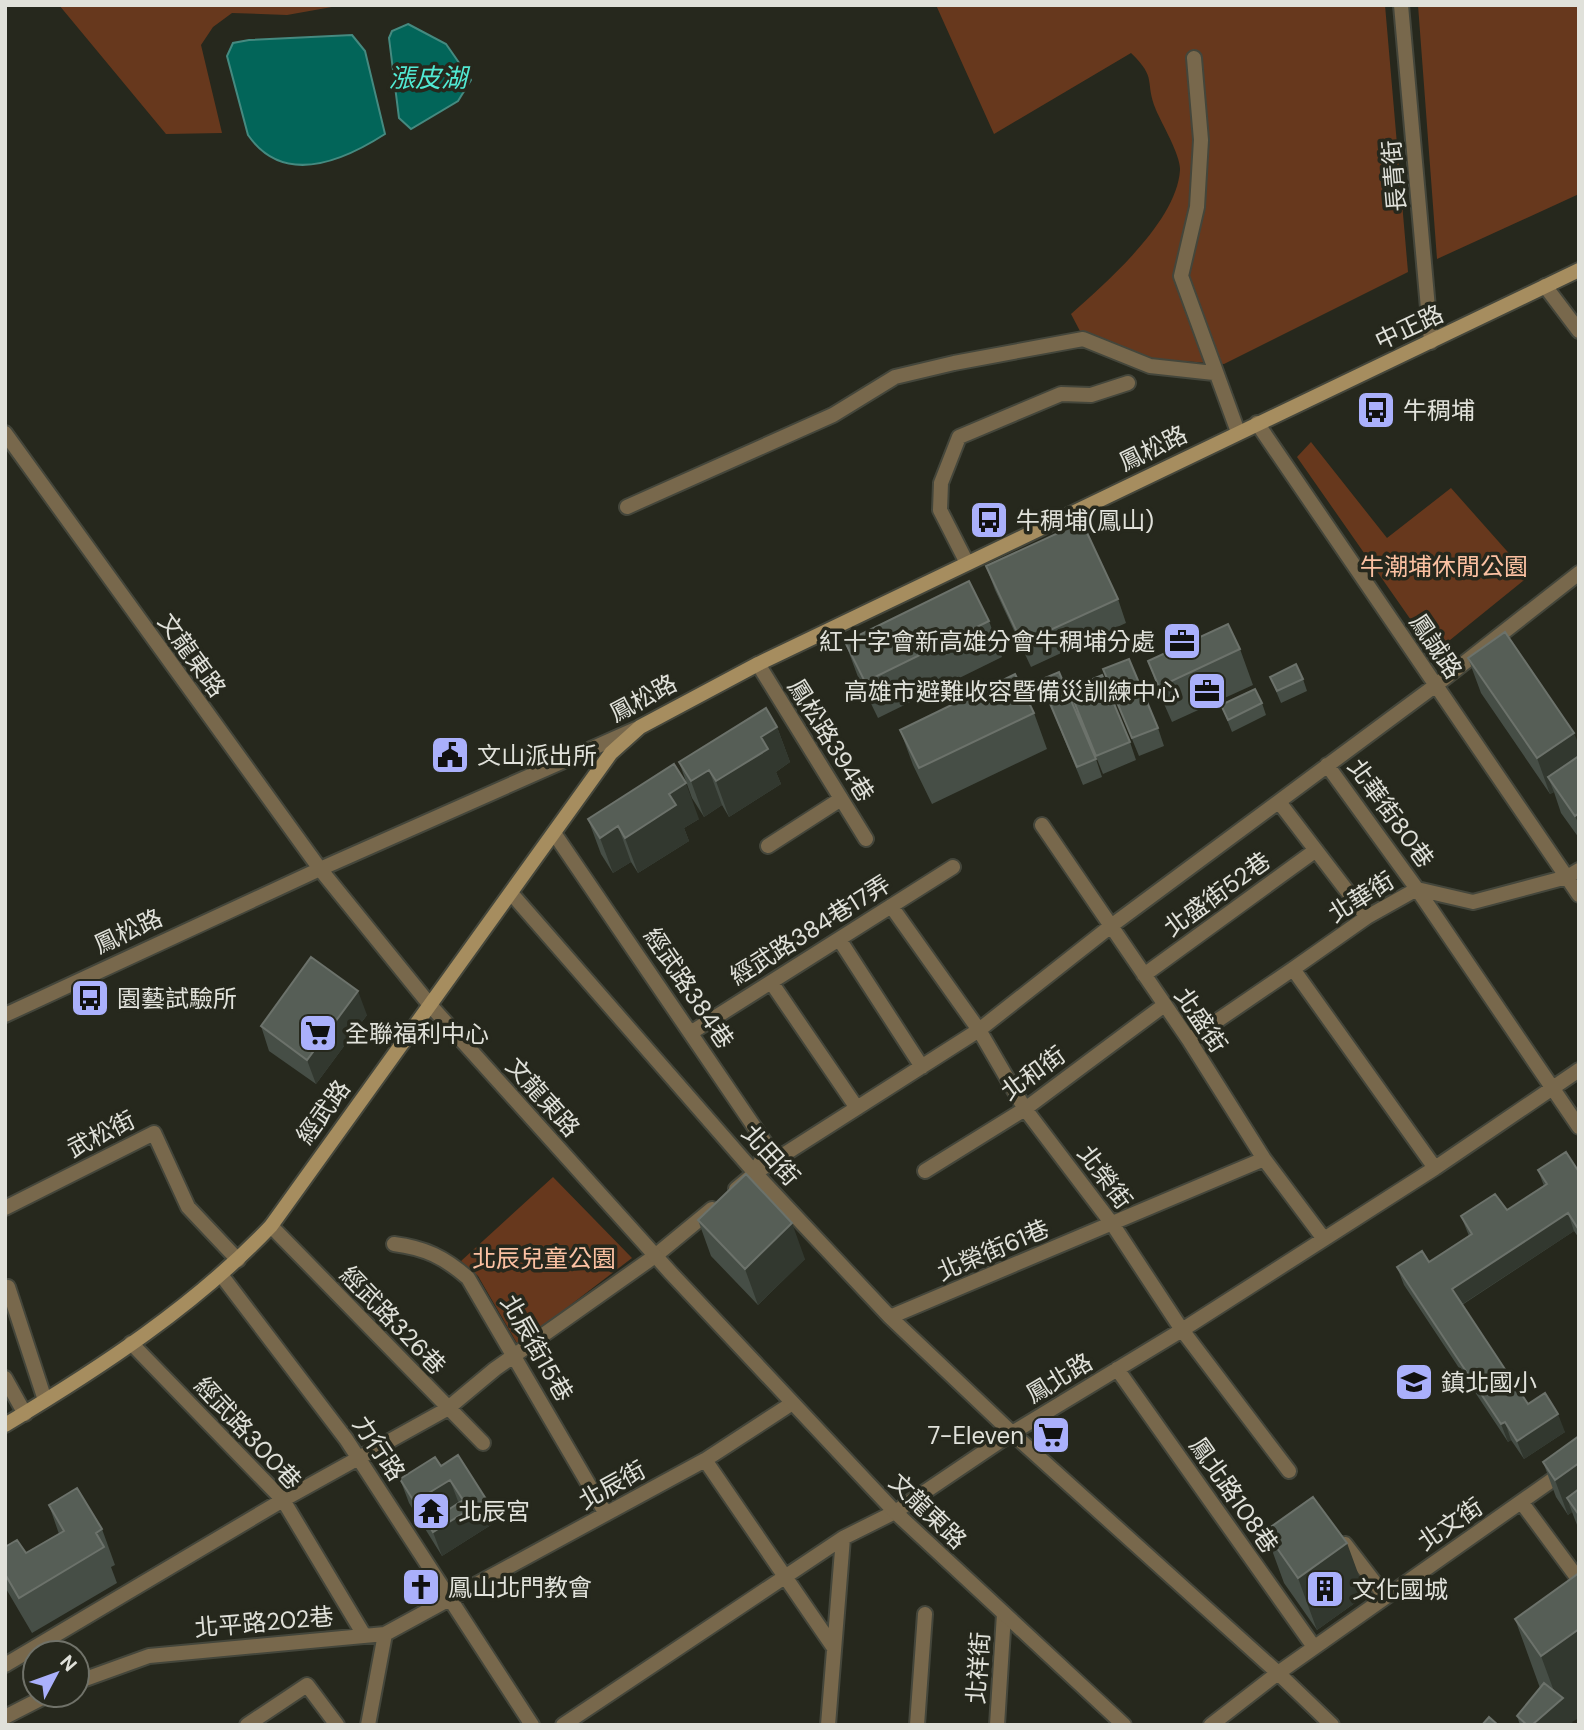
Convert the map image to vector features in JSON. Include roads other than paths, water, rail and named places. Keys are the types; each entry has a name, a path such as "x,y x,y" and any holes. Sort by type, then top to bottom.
{"main road":[{"name":"中正路","path":"1256,423 1579,270"},
{"name":"鳳松路","path":"640,727 758,664 1256,423"},
{"name":"經武路","path":"5,1425 131,1343 222,1276 271,1226 611,754 640,727"}],"street":[{"name":"長青街","path":"1401,5 1431,342"},
{"path":"1194,58 1201,140 1198,207 1181,276 1214,373 1238,432"},
{"path":"1545,286 1579,331"},
{"path":"628,507 833,415 895,377 954,363 1083,339 1150,366 1214,373"},
{"path":"967,563 940,510 941,483 959,437 1061,394 1091,395 1128,383"},
{"name":"鳳誠路","path":"1256,423 1436,685 1573,873 1579,895"},
{"name":"文龍東路","path":"5,433 320,869 430,1005 655,1256 895,1512 1124,1725"},
{"path":"5,1665 283,1500 447,1409 515,1355 655,1256 755,1173 979,1030 1111,926 1436,685 1579,573"},
{"name":"鳳松路394巷","path":"758,664 866,839"},
{"name":"鳳松路","path":"5,1015 320,869 640,727"},
{"name":"北華街80巷","path":"1327,765 1417,888"},
{"path":"768,846 841,799"},
{"path":"1279,802 1367,918"},
{"name":"北盛街","path":"1042,825 1163,1006 1189,1040 1264,1159 1324,1239"},
{"name":"經武路384巷","path":"554,833 768,1147 755,1173"},
{"name":"北盛街52巷","path":"1144,975 1315,850"},
{"name":"經武路384巷17弄","path":"692,1032 953,867"},
{"path":"1417,888 1473,902 1573,873"},
{"name":"北華街","path":"1189,1040 1367,918 1417,888 1579,1127"},
{"name":"北田街","path":"510,893 755,1173 890,1317 1012,1433"},
{"name":"北榮街","path":"891,906 979,1030 1025,1109 1113,1225 1182,1330 1289,1471"},
{"path":"839,939 922,1067"},
{"path":"1293,969 1435,1168"},
{"path":"771,982 857,1108"},
{"name":"北和街","path":"925,1171 1025,1109 1163,1006"},
{"name":"鳳北路","path":"563,1725 844,1538 895,1512 1012,1433 1182,1330 1435,1168 1579,1070"},
{"name":"武松街","path":"5,1208 154,1133 188,1207 238,1260"},
{"name":"北榮街61巷","path":"890,1317 1264,1159"},
{"name":"經武路326巷","path":"271,1226 483,1443"},
{"name":"北辰街15巷","path":"394,1244 424,1248 448,1260 468,1278 606,1514"},
{"name":"力行路","path":"222,1276 358,1458 533,1725"},
{"path":"8,1287 45,1400"},
{"name":"經武路300巷","path":"131,1343 283,1500 364,1635"},
{"name":"鳳北路108巷","path":"1117,1369 1314,1647"},
{"path":"5,1378 25,1414"},
{"name":"北辰街","path":"450,1598 705,1460 791,1404"},
{"path":"1012,1433 1332,1725"},
{"path":"705,1460 783,1578 834,1648"},
{"name":"北文街","path":"1211,1725 1385,1596 1579,1461"},
{"path":"1522,1503 1579,1580"},
{"path":"828,1725 844,1538"},
{"path":"1345,1544 1385,1596"},
{"name":"北平路202巷","path":"91,1677 149,1657 385,1634 450,1598"},
{"path":"917,1725 925,1614"},
{"name":"北祥街","path":"997,1725 1004,1614"},
{"path":"368,1725 385,1634"},
{"path":"247,1725 307,1685 337,1725"},
{"path":"5,1717 21,1709"}],"water":[{"name":"漲皮湖","path":"408,24 446,44 471,80 458,101 411,129 399,118 389,38 392,31"},
{"path":"352,35 365,51 385,134 351,153 314,164 296,165 279,161 262,151 248,135 227,56 233,43"}],"place":[{"name":"牛稠埔","path":"1376,410"},
{"name":"牛稠埔(鳳山)","path":"989,520"},
{"name":"紅十字會新高雄分會牛稠埔分處","path":"1182,641"},
{"name":"高雄市避難收容暨備災訓練中心","path":"1207,691"},
{"name":"文山派出所","path":"450,755"},
{"name":"園藝試驗所","path":"90,998"},
{"name":"全聯福利中心","path":"318,1033"},
{"name":"鎮北國小","path":"1414,1382"},
{"name":"7-Eleven","path":"1051,1435"},
{"name":"北辰宮","path":"431,1511"},
{"name":"鳳山北門教會","path":"421,1587"},
{"name":"文化國城","path":"1325,1589"}],"park label":[{"name":"牛潮埔休閒公園","path":"1444,566"},
{"name":"北辰兒童公園","path":"544,1258"}]}
